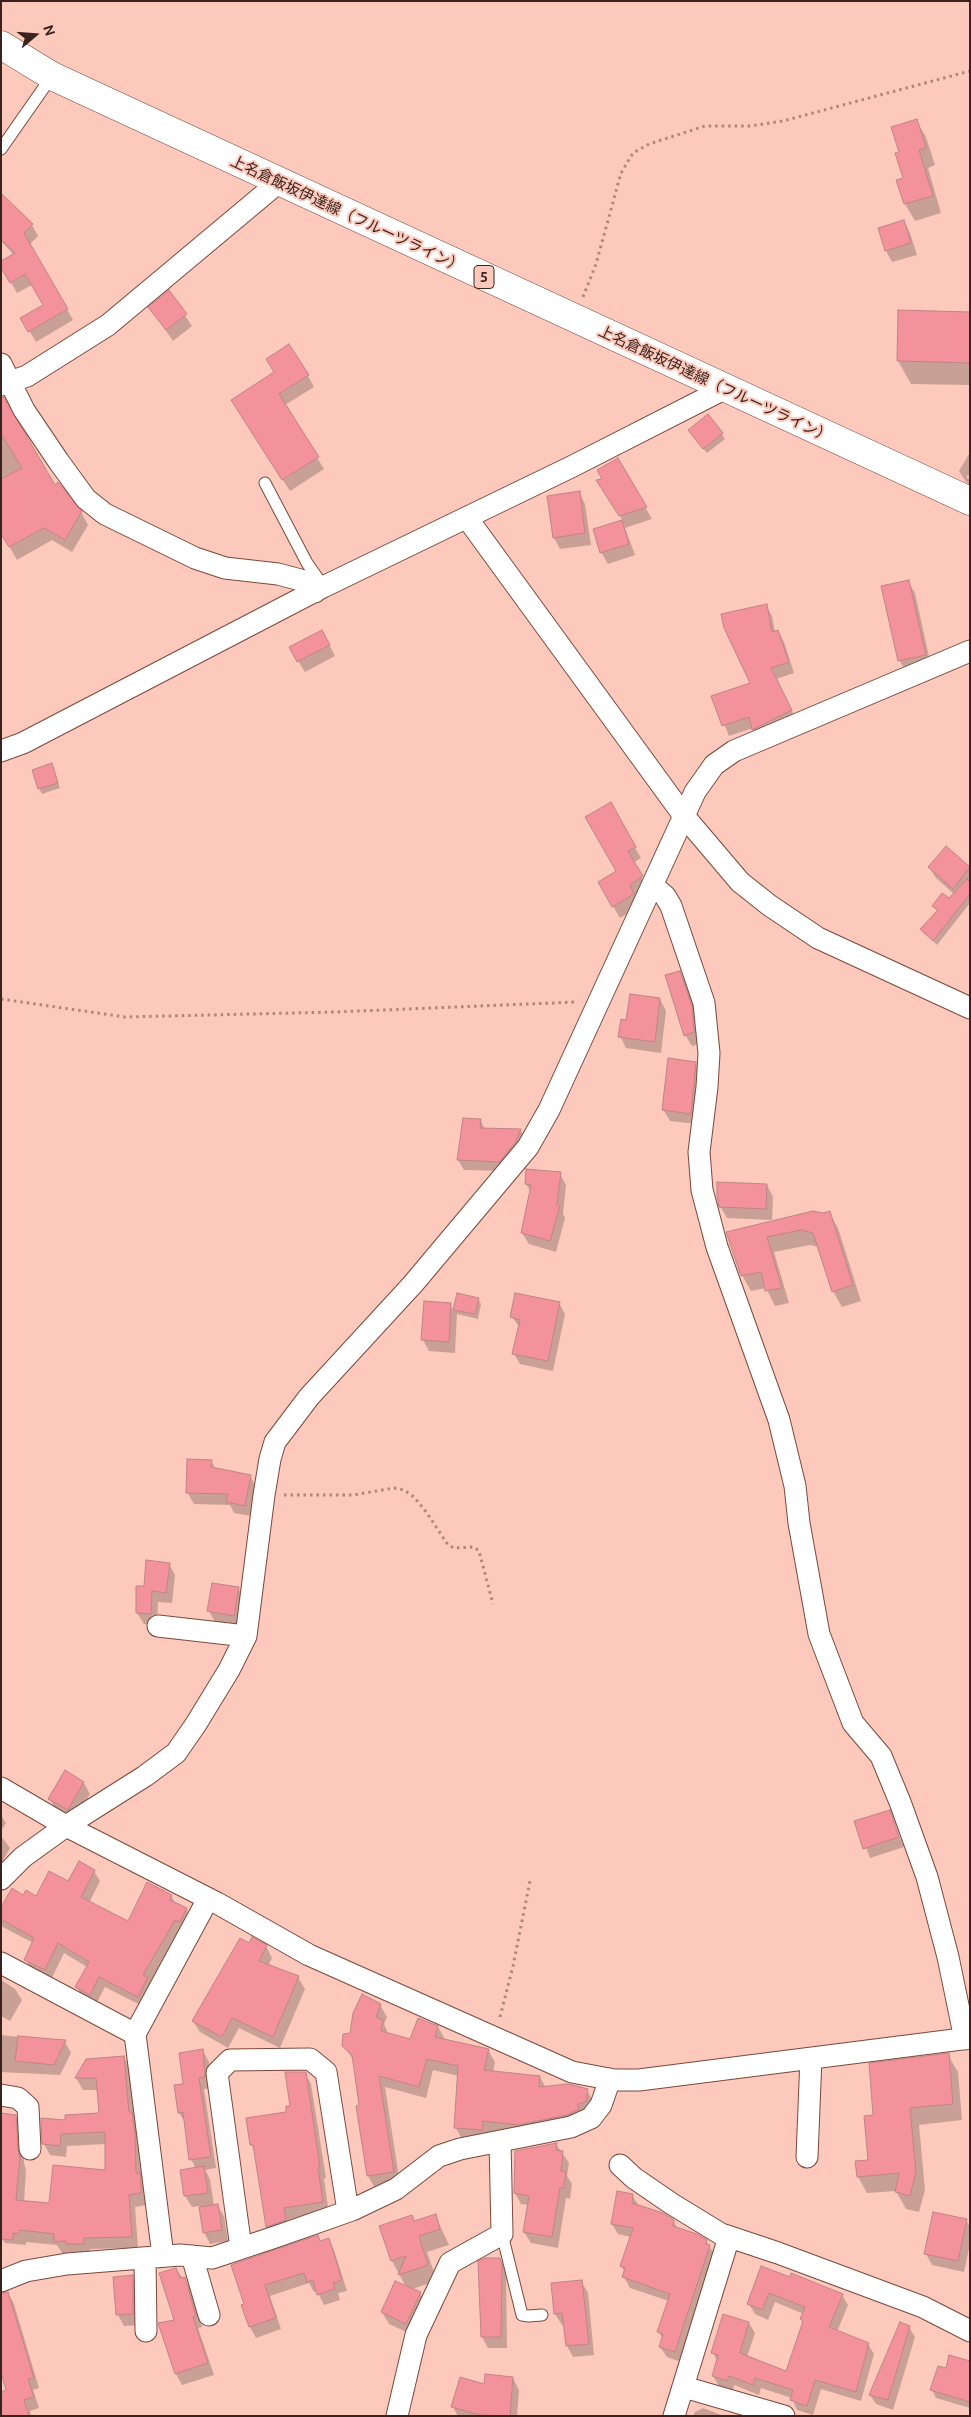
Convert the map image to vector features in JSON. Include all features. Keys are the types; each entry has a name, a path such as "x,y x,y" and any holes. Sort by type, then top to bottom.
{"main road":[{"name":"上名倉飯坂伊達線（フルーツライン）","path":"1,45 52,76 970,501"}],"street":[{"path":"278,182 108,325 27,376 4,377 58,462 86,499 105,514 195,558 225,568 278,574 308,582 319,589"},
{"path":"1,751 23,743 319,589 467,518 726,388"},
{"path":"467,518 684,816 740,882 769,905 818,938 970,1008"},
{"path":"1,1879 23,1857 66,1826 145,1776 176,1753 196,1724 229,1670 246,1636 264,1495 272,1450 286,1424 413,1284 528,1147 549,1110 684,816 696,792 714,766 734,751 970,651"},
{"path":"1,1788 66,1826 208,1899 309,1955 572,2072 610,2079 639,2080 968,2038 927,1877 900,1802 881,1756 853,1723 819,1634 799,1523 795,1486 779,1420 717,1247 702,1190 700,1152 709,1053 704,1003 671,906 665,896 652,885"},
{"path":"158,1626 246,1636"},
{"path":"146,2331 154,2257 135,2034 208,1899"},
{"path":"1,1963 135,2034"},
{"path":"807,2157 810,2058"},
{"path":"241,2248 217,2073 230,2060 310,2059 326,2072 348,2211"},
{"path":"1,2281 26,2271 68,2264 154,2257 192,2256 212,2258 348,2211 396,2190 440,2156 460,2149 571,2127 591,2118 601,2105 610,2079"},
{"path":"1,2095 18,2098 28,2107 30,2149"},
{"path":"397,2416 416,2335 450,2263 502,2234 500,2141"},
{"path":"620,2165 634,2178 672,2204 721,2234 778,2252 923,2307 970,2331"},
{"path":"674,2416 730,2237"},
{"path":"192,2256 209,2315"},
{"path":"684,2387 784,2416"}],"lane":[{"path":"1,149 52,76"},
{"path":"265,483 319,589"},
{"path":"502,2234 522,2315 542,2315"}],"path":[{"path":"574,319 596,264 621,173 633,153 650,144 705,126 750,126 783,121 970,71"},
{"path":"1,998 125,1017 335,1012 599,1001"},
{"path":"264,1495 353,1495 394,1488 404,1490 414,1497 428,1513 448,1545 454,1548 474,1547 480,1551 493,1604"},
{"path":"494,2038 513,1966 530,1881"}],"building":[{"path":"917,119 926,148 919,150 933,196 904,204 896,180 903,178 895,153 899,152 891,127"},
{"path":"1,193 33,224 24,233 68,309 28,332 20,318 43,305 25,274 10,283 1,268 1,261 15,253 1,240"},
{"path":"904,220 911,243 885,251 878,228"},
{"path":"169,290 187,314 166,330 148,307"},
{"path":"898,310 970,312 970,363 897,361"},
{"path":"289,344 309,375 279,394 319,457 282,480 231,400 274,372 266,359"},
{"path":"1,397 4,397 55,485 58,482 82,511 65,540 44,528 9,547 1,534 1,479 22,468 1,434"},
{"path":"708,414 723,433 703,449 688,430"},
{"path":"618,458 647,507 619,516 596,480 602,479 597,470"},
{"path":"580,491 585,533 553,538 547,496"},
{"path":"622,520 629,544 600,553 593,529"},
{"path":"909,580 926,655 898,661 881,586"},
{"path":"767,604 772,632 778,630 789,662 771,668 792,710 752,730 749,717 722,726 711,696 750,683 724,628 721,614"},
{"path":"322,630 330,645 297,662 289,647"},
{"path":"52,763 58,783 38,789 32,770"},
{"path":"611,802 636,847 628,851 643,876 630,885 634,894 612,907 598,882 616,871 585,817"},
{"path":"946,846 970,867 953,889 928,867"},
{"path":"967,879 970,882 970,894 933,941 920,929 938,910 932,906 942,893 949,898"},
{"path":"680,971 692,1006 694,1032 684,1036 665,975"},
{"path":"630,994 660,998 655,1042 618,1037 621,1019 626,1020"},
{"path":"668,1058 696,1062 691,1114 662,1110"},
{"path":"463,1118 481,1119 480,1128 521,1129 515,1143 499,1162 457,1160"},
{"path":"526,1169 561,1172 557,1205 560,1206 550,1241 521,1233 531,1185 525,1184"},
{"path":"717,1182 767,1184 766,1209 719,1207"},
{"path":"813,1211 823,1213 830,1211 853,1285 832,1292 813,1233 801,1230 767,1237 782,1288 765,1291 761,1272 741,1276 726,1232"},
{"path":"457,1293 479,1298 475,1314 453,1310"},
{"path":"515,1293 560,1302 548,1361 512,1354 520,1320 510,1317"},
{"path":"424,1301 451,1303 449,1342 421,1340"},
{"path":"187,1459 212,1460 211,1467 251,1475 245,1506 226,1502 228,1494 186,1493"},
{"path":"146,1560 170,1563 166,1593 152,1591 151,1614 136,1613 136,1586 144,1586"},
{"path":"212,1583 239,1587 234,1616 207,1611"},
{"path":"65,1770 84,1782 68,1810 48,1799"},
{"path":"890,1810 899,1837 863,1849 854,1821"},
{"path":"79,1861 95,1870 81,1897 128,1921 147,1882 172,1895 170,1900 187,1908 180,1922 175,1920 143,1975 148,1977 138,1997 99,1977 90,1995 75,1987 89,1962 58,1943 45,1970 24,1960 34,1938 1,1919 1,1907 12,1888 23,1895 26,1890 36,1896 49,1871 68,1881"},
{"path":"252,1937 267,1945 259,1961 299,1976 273,2037 232,2018 222,2037 192,2021 240,1938 249,1943"},
{"path":"362,1994 381,2004 376,2017 383,2020 381,2031 410,2039 418,2018 438,2026 435,2037 489,2049 484,2070 540,2076 539,2087 567,2084 588,2089 586,2102 578,2104 579,2109 567,2115 518,2125 483,2121 483,2130 454,2128 458,2066 427,2059 419,2087 379,2076 394,2172 367,2176 356,2106 359,2105 352,2055 342,2046 343,2034 350,2033 353,2013"},
{"path":"18,2036 66,2040 54,2065 15,2061"},
{"path":"203,2049 205,2077 199,2078 211,2157 189,2160 183,2112 178,2113 174,2085 183,2084 179,2053"},
{"path":"949,2053 953,2104 910,2108 916,2172 910,2196 895,2192 899,2173 857,2177 855,2161 868,2160 864,2116 873,2115 869,2063"},
{"path":"124,2056 129,2112 132,2112 135,2133 136,2173 140,2173 141,2181 141,2193 129,2195 132,2237 84,2238 84,2244 66,2244 66,2241 54,2242 54,2234 20,2230 19,2234 13,2233 13,2240 1,2239 1,2113 16,2115 20,2157 16,2200 49,2203 53,2165 105,2170 105,2132 61,2134 60,2146 42,2144 41,2118 65,2120 65,2115 99,2113 96,2078 75,2078 86,2059"},
{"path":"285,2072 306,2072 320,2167 318,2167 323,2202 284,2208 286,2220 266,2227 253,2145 250,2145 246,2118 286,2112 286,2106 290,2106"},
{"path":"557,2143 556,2150 563,2151 561,2171 566,2172 564,2188 560,2188 552,2237 523,2232 529,2196 514,2193 515,2151"},
{"path":"204,2166 208,2193 184,2196 180,2170"},
{"path":"617,2191 633,2194 632,2203 663,2213 674,2220 673,2226 697,2234 707,2240 706,2244 710,2245 675,2352 659,2347 663,2334 657,2332 670,2294 622,2277 625,2268 620,2266 633,2228 611,2224"},
{"path":"218,2204 222,2230 203,2233 199,2207"},
{"path":"933,2212 967,2219 958,2261 924,2254"},
{"path":"436,2214 440,2229 419,2236 428,2265 398,2275 406,2256 391,2261 379,2226 412,2215 414,2221"},
{"path":"318,2235 320,2241 329,2238 342,2280 333,2283 335,2289 317,2295 313,2280 307,2282 304,2273 265,2285 276,2318 249,2327 241,2305 244,2304 231,2265"},
{"path":"485,2258 500,2258 502,2265 501,2337 481,2337 478,2261"},
{"path":"761,2266 790,2277 791,2273 843,2294 829,2327 869,2343 856,2392 815,2380 807,2406 790,2400 793,2390 755,2378 753,2385 729,2376 727,2381 712,2376 718,2355 711,2353 723,2314 749,2322 740,2353 786,2371 803,2321 800,2319 805,2307 769,2293 762,2310 747,2304"},
{"path":"176,2268 180,2278 185,2277 196,2316 193,2317 208,2363 175,2374 158,2323 174,2320 159,2273"},
{"path":"133,2275 133,2314 116,2315 113,2277"},
{"path":"582,2280 589,2344 566,2346 562,2313 554,2314 551,2283"},
{"path":"395,2281 421,2292 406,2324 381,2312"},
{"path":"8,2292 34,2378 28,2379 34,2397 24,2400 29,2416 1,2416 1,2392 6,2390 1,2373 1,2293"},
{"path":"900,2322 910,2326 888,2400 869,2395"},
{"path":"949,2355 970,2361 970,2402 930,2390 938,2366 946,2368"},
{"path":"485,2374 513,2377 510,2416 480,2415 451,2407 460,2377 484,2384"}]}
